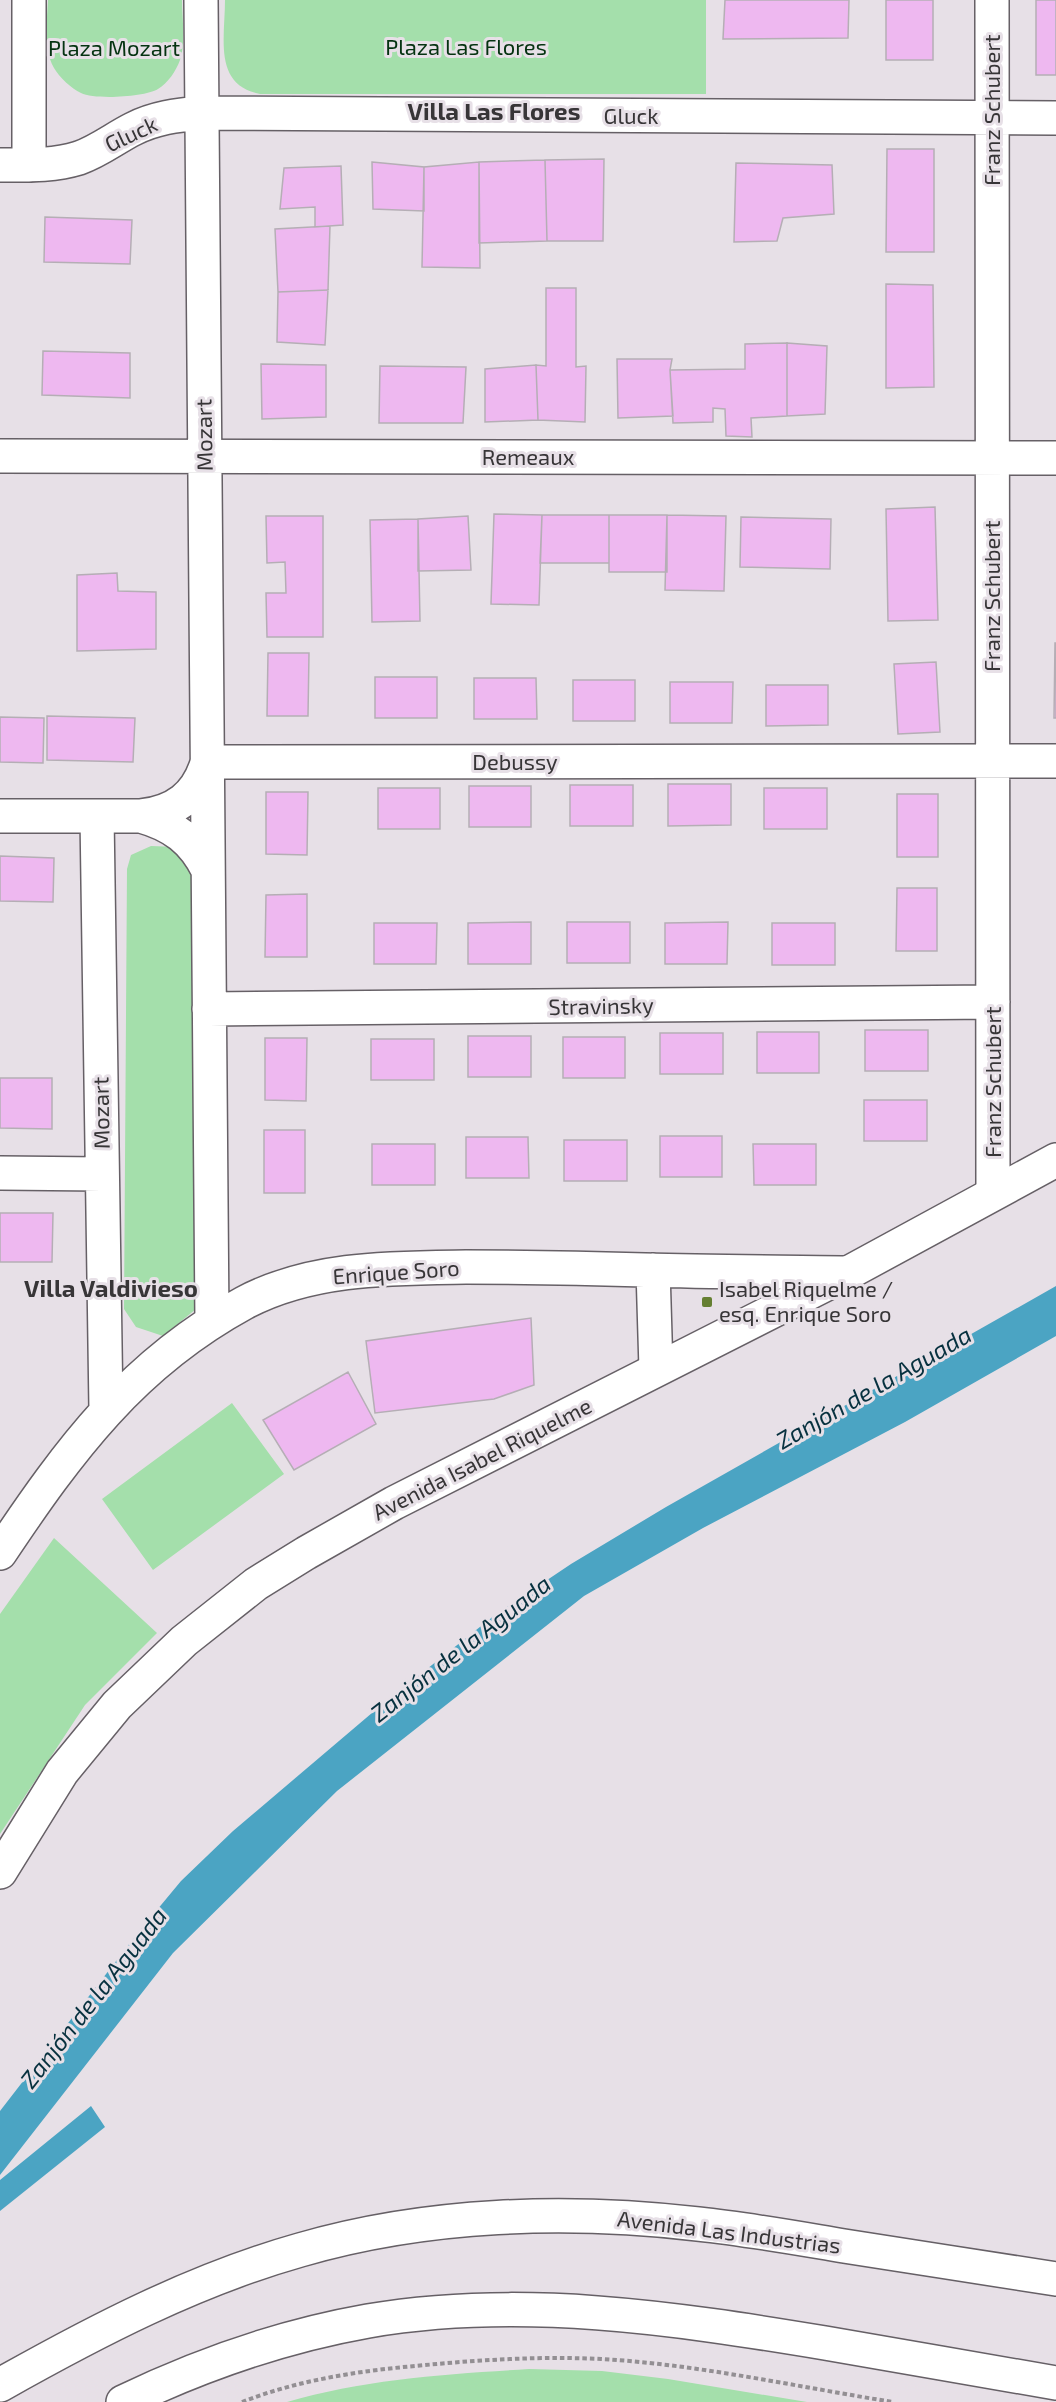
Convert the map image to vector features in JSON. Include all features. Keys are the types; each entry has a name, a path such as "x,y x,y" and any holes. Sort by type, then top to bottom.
{"street":[{"path":"15,165 29,0"},
{"name":"Mozart","path":"201,0 212,1322"},
{"name":"Franz Schubert","path":"992,0 993,1192"},
{"name":"Gluck","path":"15,165 55,163 80,157 154,120 201,113 1056,118"},
{"name":"Remeaux","path":"0,456 1056,458"},
{"name":"Debussy","path":"207,762 1056,761"},
{"path":"0,816 141,816 169,810 193,792 202,778 207,762"},
{"name":"Mozart","path":"97,816 106,1410"},
{"path":"141,816 162,822 181,833 192,843 208,870"},
{"name":"Stravinsky","path":"209,1009 993,1002"},
{"name":"Avenida Isabel Riquelme","path":"0,1872 62,1772 88,1738 152,1669 217,1613 306,1553 366,1519 656,1368 848,1273 993,1192 1056,1160"},
{"path":"0,1173 102,1174"},
{"name":"Enrique Soro","path":"0,1553 10,1523 106,1410 145,1372 212,1322 246,1302 276,1290 333,1275 404,1268 540,1266 848,1273"},
{"path":"653,1270 656,1368"},
{"name":"Avenida Las Industrias","path":"0,2385 112,2324 243,2268 301,2249 430,2224 543,2216 620,2217 698,2224 1056,2279"},
{"path":"123,2402 248,2352 313,2332 369,2321 424,2314 481,2311 548,2310 681,2321 749,2330 1056,2383"}],"path":[{"path":"242,2402 259,2395 384,2369 478,2360 544,2358 602,2359 673,2366 893,2402"}],"green space":[{"name":"Plaza Mozart","path":"48,0 182,0 183,46 180,60 165,83 152,92 108,97 81,93 63,79 54,68 48,52 46,35"},
{"name":"Plaza Las Flores","path":"225,0 706,0 706,94 260,94 245,89 235,81 228,70 224,44"},
{"path":"151,846 178,847 195,869 196,1309 163,1336 136,1327 124,1309 127,869 131,855"},
{"path":"232,1403 284,1474 153,1570 102,1499"},
{"path":"54,1538 157,1633 85,1705 0,1834 0,1614"},
{"path":"529,2369 602,2371 668,2379 807,2402 287,2402 376,2383"}],"water":[{"name":"Zanjón de la Aguada","path":"1056,1286 1056,1336 905,1422 703,1528 584,1596 337,1791 173,1953 0,2175 0,2111 137,1934 181,1881 233,1831 379,1707 495,1615 571,1564 666,1507"},
{"path":"91,2106 105,2127 0,2211 0,2180"}],"building":[{"path":"725,0 849,0 848,38 723,39"},
{"path":"886,0 933,0 933,60 886,60"},
{"path":"1036,0 1056,0 1056,75 1036,75"},
{"path":"887,149 934,149 934,252 886,252"},
{"path":"604,159 603,241 547,241 545,160"},
{"path":"545,160 547,241 479,243 479,162"},
{"path":"372,162 424,167 424,211 373,209"},
{"path":"479,162 480,268 422,267 424,167"},
{"path":"736,163 832,165 834,214 783,218 777,241 734,242"},
{"path":"341,166 343,225 315,227 315,207 280,209 284,168"},
{"path":"45,217 132,220 130,264 44,262"},
{"path":"330,226 328,290 278,292 275,229"},
{"path":"886,284 933,285 934,387 886,388"},
{"path":"546,288 576,288 576,367 586,366 585,422 538,420 536,365 546,366"},
{"path":"328,290 325,345 277,342 278,292"},
{"path":"787,343 827,346 825,414 787,416"},
{"path":"787,343 787,416 751,418 752,437 726,436 725,409 713,408 713,422 673,423 670,370 745,369 745,344"},
{"path":"43,351 130,353 130,398 42,395"},
{"path":"617,359 672,359 670,370 673,416 618,418"},
{"path":"261,364 326,365 326,417 262,419"},
{"path":"536,365 538,420 485,422 485,369"},
{"path":"380,366 466,367 463,423 379,423"},
{"path":"935,507 938,620 888,621 886,509"},
{"path":"494,514 542,515 539,605 491,604"},
{"path":"542,515 609,515 609,563 540,563"},
{"path":"609,515 667,515 667,572 609,572"},
{"path":"667,515 726,516 724,591 665,590"},
{"path":"266,516 323,516 323,637 267,637 266,593 286,593 285,562 267,563"},
{"path":"468,516 471,570 418,571 418,519"},
{"path":"741,517 831,519 830,569 740,567"},
{"path":"418,519 420,621 372,622 370,520"},
{"path":"117,573 118,591 156,592 156,649 77,651 77,575"},
{"path":"1055,643 1056,718 1054,718"},
{"path":"268,653 309,653 308,716 267,716"},
{"path":"936,662 940,732 898,734 894,664"},
{"path":"375,677 437,677 437,718 375,718"},
{"path":"474,678 536,678 537,719 474,719"},
{"path":"573,680 635,680 635,721 573,721"},
{"path":"670,682 733,682 732,723 670,723"},
{"path":"766,685 828,685 828,725 766,726"},
{"path":"47,716 135,718 133,762 47,760"},
{"path":"0,717 44,718 43,763 0,762"},
{"path":"668,784 731,784 731,825 668,826"},
{"path":"570,785 633,785 633,826 570,826"},
{"path":"469,786 531,786 531,827 469,827"},
{"path":"378,788 440,788 440,829 378,829"},
{"path":"764,788 827,788 827,829 764,829"},
{"path":"266,792 308,792 307,855 266,854"},
{"path":"897,794 938,794 938,857 897,857"},
{"path":"0,856 54,858 53,902 0,901"},
{"path":"897,888 937,888 937,951 896,951"},
{"path":"307,894 307,957 265,957 266,895"},
{"path":"531,922 531,964 468,964 468,923"},
{"path":"567,922 630,922 630,963 567,963"},
{"path":"728,922 727,964 665,964 665,923"},
{"path":"374,923 437,923 436,964 374,964"},
{"path":"772,923 835,923 835,965 772,965"},
{"path":"865,1030 928,1030 928,1071 865,1071"},
{"path":"757,1032 819,1032 819,1073 757,1073"},
{"path":"660,1033 723,1033 723,1074 660,1074"},
{"path":"468,1036 531,1036 531,1077 468,1077"},
{"path":"563,1037 625,1037 625,1078 563,1078"},
{"path":"265,1038 307,1038 306,1101 265,1100"},
{"path":"371,1039 434,1039 434,1080 371,1080"},
{"path":"0,1078 52,1078 52,1129 0,1128"},
{"path":"864,1100 927,1100 927,1141 864,1141"},
{"path":"264,1130 305,1130 305,1193 264,1193"},
{"path":"660,1136 722,1136 722,1177 660,1177"},
{"path":"466,1137 528,1137 529,1178 466,1178"},
{"path":"564,1140 627,1140 627,1181 564,1181"},
{"path":"372,1144 435,1144 435,1185 372,1185"},
{"path":"753,1144 816,1144 816,1185 754,1185"},
{"path":"0,1213 53,1213 52,1262 0,1262"},
{"path":"531,1318 534,1385 494,1399 375,1413 366,1341"},
{"path":"348,1372 376,1424 294,1470 263,1420"}],"place":[{"name":"Isabel Riquelme / esq. Enrique Soro","path":"707,1302"}],"district":[{"name":"Villa Las Flores","path":"494,112"},
{"name":"Villa Valdivieso","path":"111,1289"}]}
